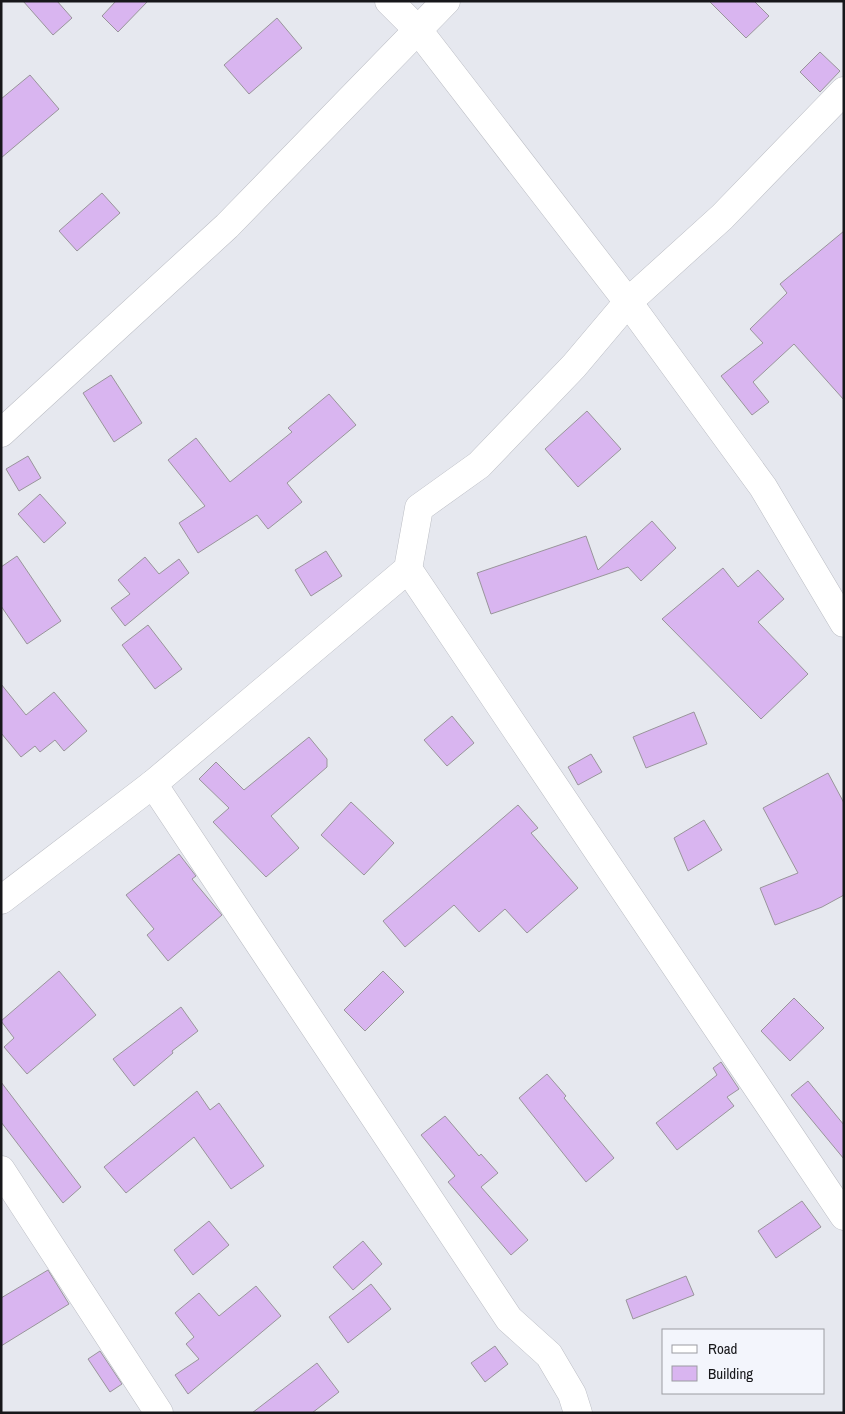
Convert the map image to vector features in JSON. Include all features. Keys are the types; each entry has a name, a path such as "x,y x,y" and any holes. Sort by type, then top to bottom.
{"street":[{"path":"389,1 418,30 628,302 763,487 844,623"},
{"path":"1,432 227,226 446,1"},
{"path":"1,900 153,784 408,569 419,508 479,465 574,366 628,302 722,218 844,91"},
{"path":"408,569 844,1216"},
{"path":"153,784 509,1319 549,1355 572,1394 578,1413"},
{"path":"1,1170 159,1413"}],"building":[{"path":"23,1 57,1 72,18 53,35"},
{"path":"116,1 148,1 118,32 102,16"},
{"path":"709,1 754,1 769,16 746,38"},
{"path":"277,18 302,48 249,94 224,65"},
{"path":"820,52 840,71 820,92 800,72"},
{"path":"30,75 59,109 1,158 1,99"},
{"path":"102,193 120,213 77,251 59,231"},
{"path":"844,231 844,400 794,344 753,382 769,402 752,415 721,376 763,343 750,329 787,293 780,284"},
{"path":"111,375 142,423 114,442 83,393"},
{"path":"329,394 356,425 287,483 302,502 268,529 257,515 198,553 179,523 205,506 168,460 196,438 230,482 292,432 288,428"},
{"path":"587,411 621,449 578,487 545,449"},
{"path":"28,456 41,478 19,491 6,469"},
{"path":"40,494 66,523 44,543 18,514"},
{"path":"652,521 676,548 641,581 628,567 491,614 477,573 586,536 598,570"},
{"path":"326,551 342,576 311,596 295,570"},
{"path":"17,556 61,621 27,644 1,606 1,567"},
{"path":"145,557 159,574 179,559 189,573 125,626 111,608 130,594 118,580"},
{"path":"723,568 738,587 758,570 784,599 758,622 808,674 761,719 662,619"},
{"path":"148,625 182,669 155,689 122,645"},
{"path":"1,684 26,715 54,692 87,731 64,751 55,740 40,752 35,746 21,757 1,733"},
{"path":"694,712 707,744 646,768 633,737"},
{"path":"452,716 474,743 447,766 424,740"},
{"path":"309,737 327,759 327,767 271,816 299,848 266,877 213,822 229,808 199,779 216,762 244,790"},
{"path":"591,754 602,772 578,785 568,767"},
{"path":"828,773 844,803 844,895 822,907 775,925 760,888 798,873 763,808"},
{"path":"351,802 394,843 364,875 321,835"},
{"path":"518,805 538,828 531,833 578,888 527,933 505,909 479,932 454,905 405,947 383,921"},
{"path":"704,820 722,850 688,871 674,838"},
{"path":"179,854 196,876 192,879 222,915 168,961 147,935 154,929 126,895"},
{"path":"59,971 96,1015 27,1074 4,1047 14,1038 1,1021"},
{"path":"383,971 404,992 365,1031 344,1010"},
{"path":"794,998 824,1028 790,1061 761,1031"},
{"path":"181,1007 198,1031 172,1051 173,1053 134,1086 113,1059"},
{"path":"721,1062 739,1089 727,1097 734,1106 677,1150 656,1123 717,1075 713,1068"},
{"path":"547,1074 566,1096 564,1098 614,1158 586,1182 519,1098"},
{"path":"808,1081 844,1125 844,1159 791,1095"},
{"path":"1,1082 81,1187 63,1203 1,1122"},
{"path":"197,1091 210,1110 219,1103 264,1166 231,1189 194,1137 126,1193 104,1167"},
{"path":"445,1116 479,1156 481,1154 498,1173 481,1187 528,1240 511,1255 448,1182 455,1176 421,1135"},
{"path":"802,1201 821,1227 776,1258 758,1231"},
{"path":"209,1221 229,1245 193,1275 174,1250"},
{"path":"363,1241 382,1264 353,1290 333,1267"},
{"path":"48,1270 69,1304 1,1346 1,1298"},
{"path":"686,1276 694,1295 633,1319 626,1300"},
{"path":"371,1284 391,1309 348,1343 329,1317"},
{"path":"256,1286 281,1316 188,1394 175,1375 199,1359 186,1344 194,1337 175,1313 199,1293 219,1316"},
{"path":"495,1346 508,1364 485,1382 471,1363"},
{"path":"100,1351 122,1384 110,1392 88,1359"},
{"path":"317,1363 339,1392 312,1413 252,1413"}]}
